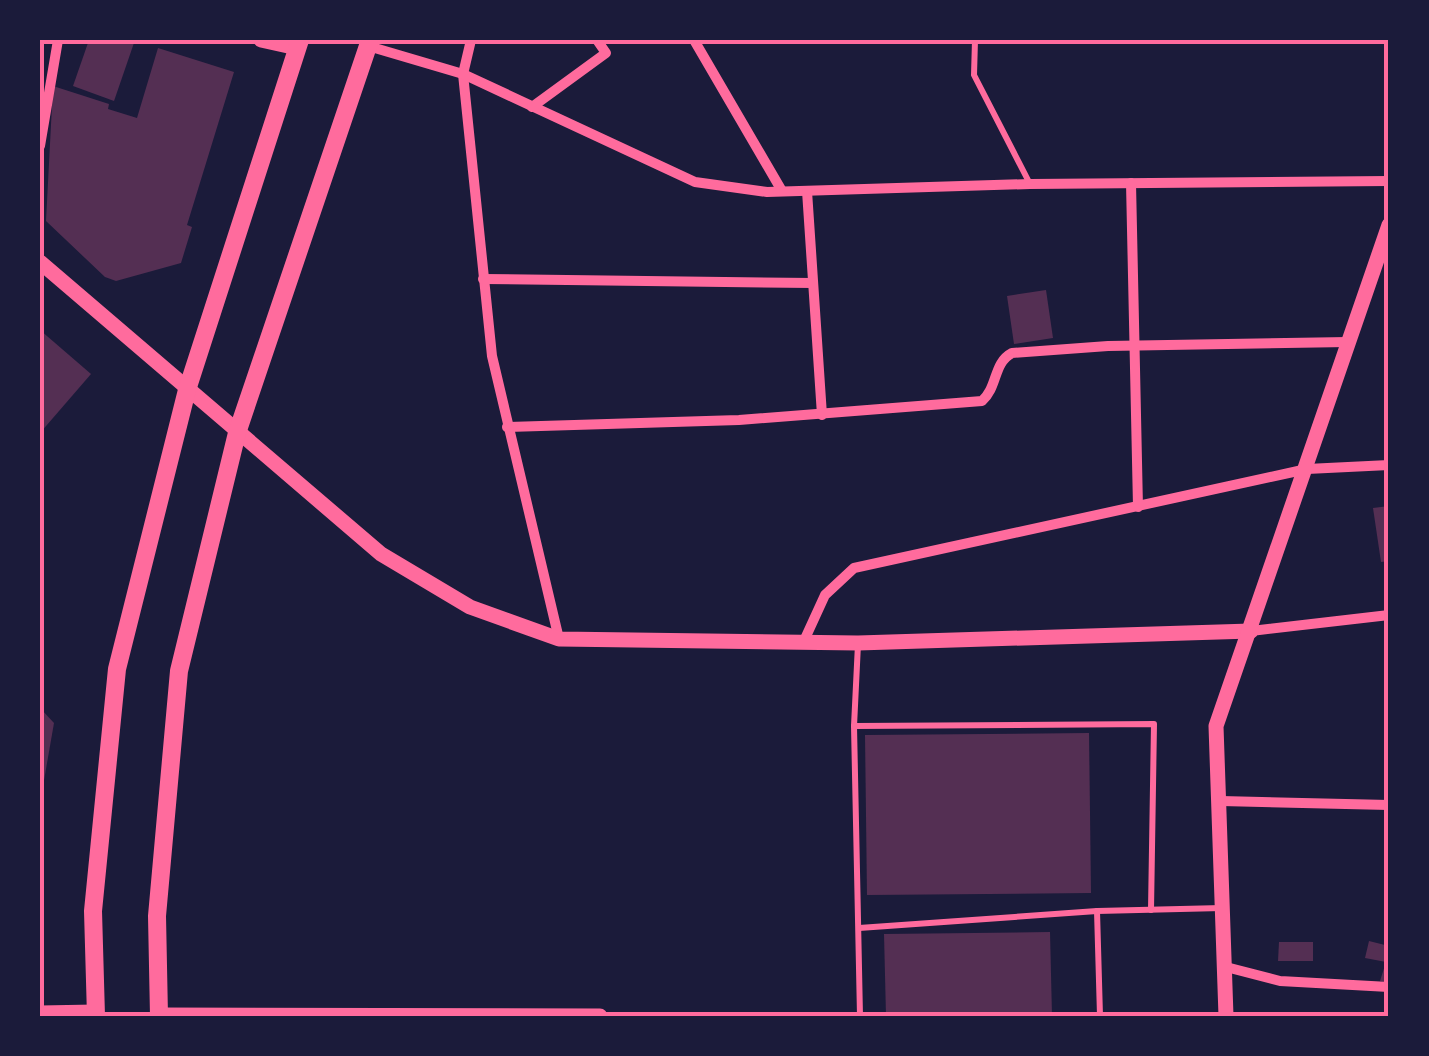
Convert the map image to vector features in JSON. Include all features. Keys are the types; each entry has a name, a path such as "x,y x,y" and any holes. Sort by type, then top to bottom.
{"main road":[{"path":"159,1016 157,916 179,671 237,432 368,43"},
{"path":"96,1014 93,911 117,668 187,390 298,44"}],"street":[{"path":"40,146 58,40"},
{"path":"261,40 298,44"},
{"path":"471,40 464,74 492,356 559,638"},
{"path":"532,107 606,53 597,40"},
{"path":"694,40 782,191"},
{"path":"368,43 464,74 695,182 782,191 1389,181"},
{"path":"1132,183 1132,346 1138,506"},
{"path":"807,190 822,415"},
{"path":"1226,1016 1216,726 1348,342 1385,248 1389,226"},
{"path":"40,262 381,554 470,607 559,638 858,643 1250,631 1389,615"},
{"path":"483,280 813,283"},
{"path":"507,426 822,415 982,401 992,389 1007,354 1132,346 1348,342"},
{"path":"803,644 825,596 854,568 1307,469 1389,465"},
{"path":"1221,801 1389,805"},
{"path":"1226,966 1280,980 1389,986"},
{"path":"40,1013 96,1014"},
{"path":"159,1016 600,1016"}],"lane":[{"path":"975,40 974,75 1030,184"},
{"path":"858,643 854,726 860,1016"},
{"path":"854,726 1154,724 1151,910"},
{"path":"858,928 1097,912 1225,909"},
{"path":"1097,912 1100,1016"}],"building":[{"path":"89,40 135,40 114,101 73,86"},
{"path":"158,48 234,72 187,225 192,227 181,263 116,281 105,277 46,221 53,86 109,104 108,109 137,118"},
{"path":"1046,290 1053,338 1014,344 1007,296"},
{"path":"40,330 91,374 40,433"},
{"path":"1389,506 1389,561 1381,562 1373,508"},
{"path":"40,708 54,723 42,792 40,792"},
{"path":"1089,733 1091,893 867,895 865,735"},
{"path":"1050,932 1052,1016 886,1016 884,934"},
{"path":"1369,941 1389,946 1389,983 1380,981 1386,962 1365,958"},
{"path":"1279,942 1313,942 1313,961 1278,961"}]}
